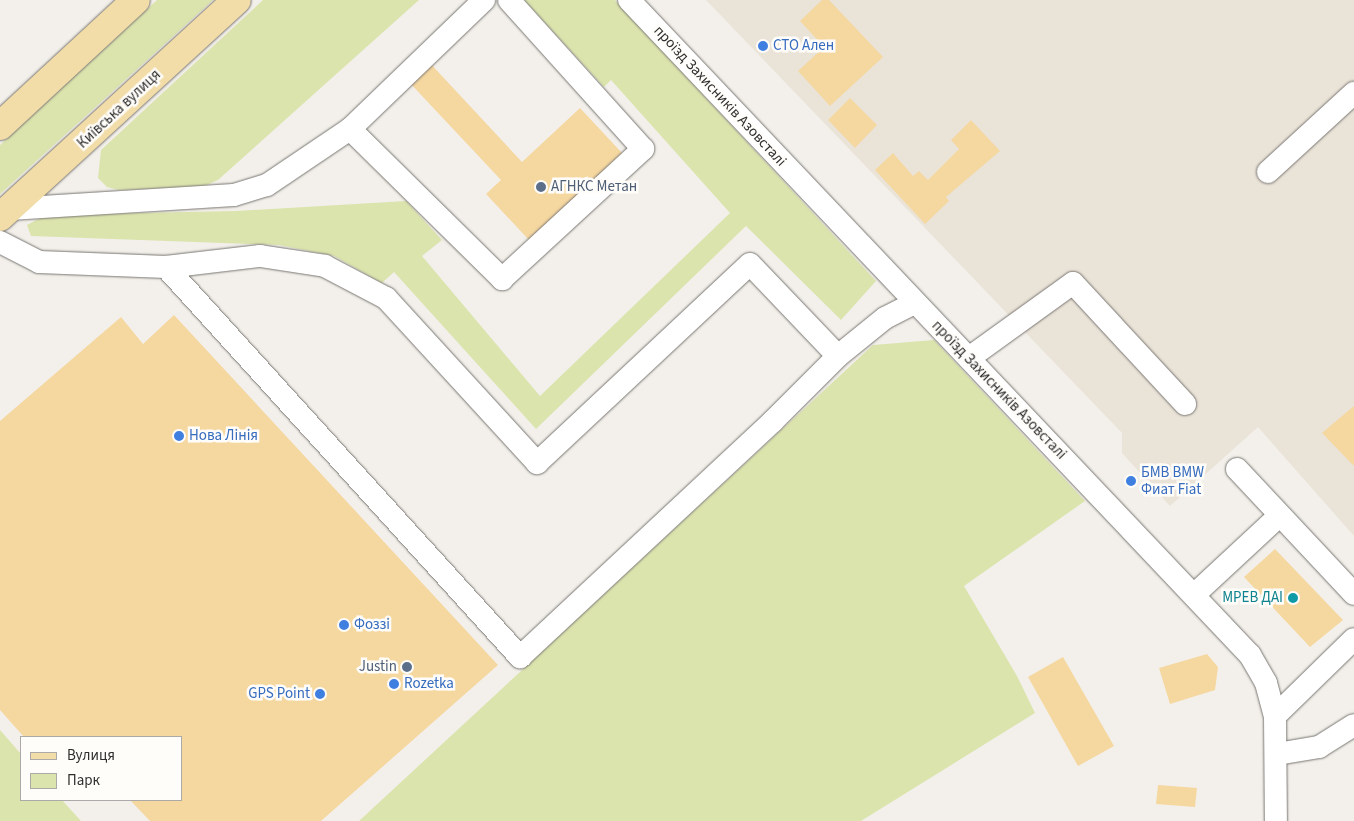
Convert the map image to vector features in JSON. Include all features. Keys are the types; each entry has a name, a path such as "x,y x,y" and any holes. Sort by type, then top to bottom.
{"main road":[{"path":"0,126 136,0"},
{"name":"Київська вулиця","path":"5,213 237,0"}],"street":[{"path":"5,213 234,195 267,186 350,129 484,0"},
{"path":"350,129 502,278 643,150 509,0"},
{"name":"проїзд Захисників Азовсталі","path":"629,0 914,303 1195,594 1250,655 1266,683 1276,716 1276,821"},
{"path":"1268,172 1354,93"},
{"path":"0,242 39,262 166,267 260,256 325,266 386,298 536,463 750,264 838,356"},
{"path":"166,267 520,657 765,429 838,356 884,318 914,303"},
{"path":"969,358 1073,283 1185,404"},
{"path":"1237,469 1354,594"},
{"path":"1195,594 1280,516"},
{"path":"1276,716 1354,639"},
{"path":"1277,754 1319,747 1354,725"}],"shaded area":[{"path":"706,0 1354,0 1354,536 1258,427 1170,506 1122,453 1122,433"}],"green space":[{"path":"157,0 213,0 0,194 0,145"},
{"path":"263,0 419,0 218,180 202,187 119,190 107,187 98,178 101,150"},
{"path":"524,0 615,0 876,281 841,320 746,226 536,429 394,272 382,283 334,256 279,245 31,236 27,225 46,215 235,211 406,201 442,240 422,256 540,396 730,213 611,80 604,87"},
{"path":"934,340 1085,501 964,586 1017,676 1035,713 861,821 359,821 873,345"},
{"path":"0,730 20,753 20,801 63,801 81,821 0,821"}],"building":[{"path":"822,0 829,0 883,57 830,106 798,71 824,47 800,21"},
{"path":"428,61 522,162 580,108 622,153 529,240 486,194 501,180 408,81"},
{"path":"850,98 877,125 855,148 828,120"},
{"path":"971,120 1000,151 946,197 949,201 925,224 875,170 893,153 913,176 919,171 928,180 959,149 951,140"},
{"path":"174,315 498,665 321,821 150,821 131,801 182,801 182,736 23,736 0,710 0,421 121,317 143,344"},
{"path":"1354,406 1354,466 1322,433"},
{"name":"МРЕВ ДАІ","path":"1275,549 1343,620 1310,647 1244,577"},
{"path":"1207,654 1218,667 1215,690 1170,704 1159,668"},
{"path":"1063,657 1114,746 1078,766 1028,677"},
{"path":"1158,785 1197,788 1195,807 1156,804"}],"place":[{"name":"СТО Ален","path":"763,46"},
{"name":"АГНКС Метан","path":"541,187"},
{"name":"Нова Лінія","path":"179,436"},
{"name":"БМВ BMW Фиат Fiat","path":"1131,481"},
{"name":"МРЕВ ДАІ","path":"1293,598"},
{"name":"Фоззі","path":"344,625"},
{"name":"Justin","path":"407,667"},
{"name":"Rozetka","path":"394,684"},
{"name":"GPS Point","path":"320,694"}]}
